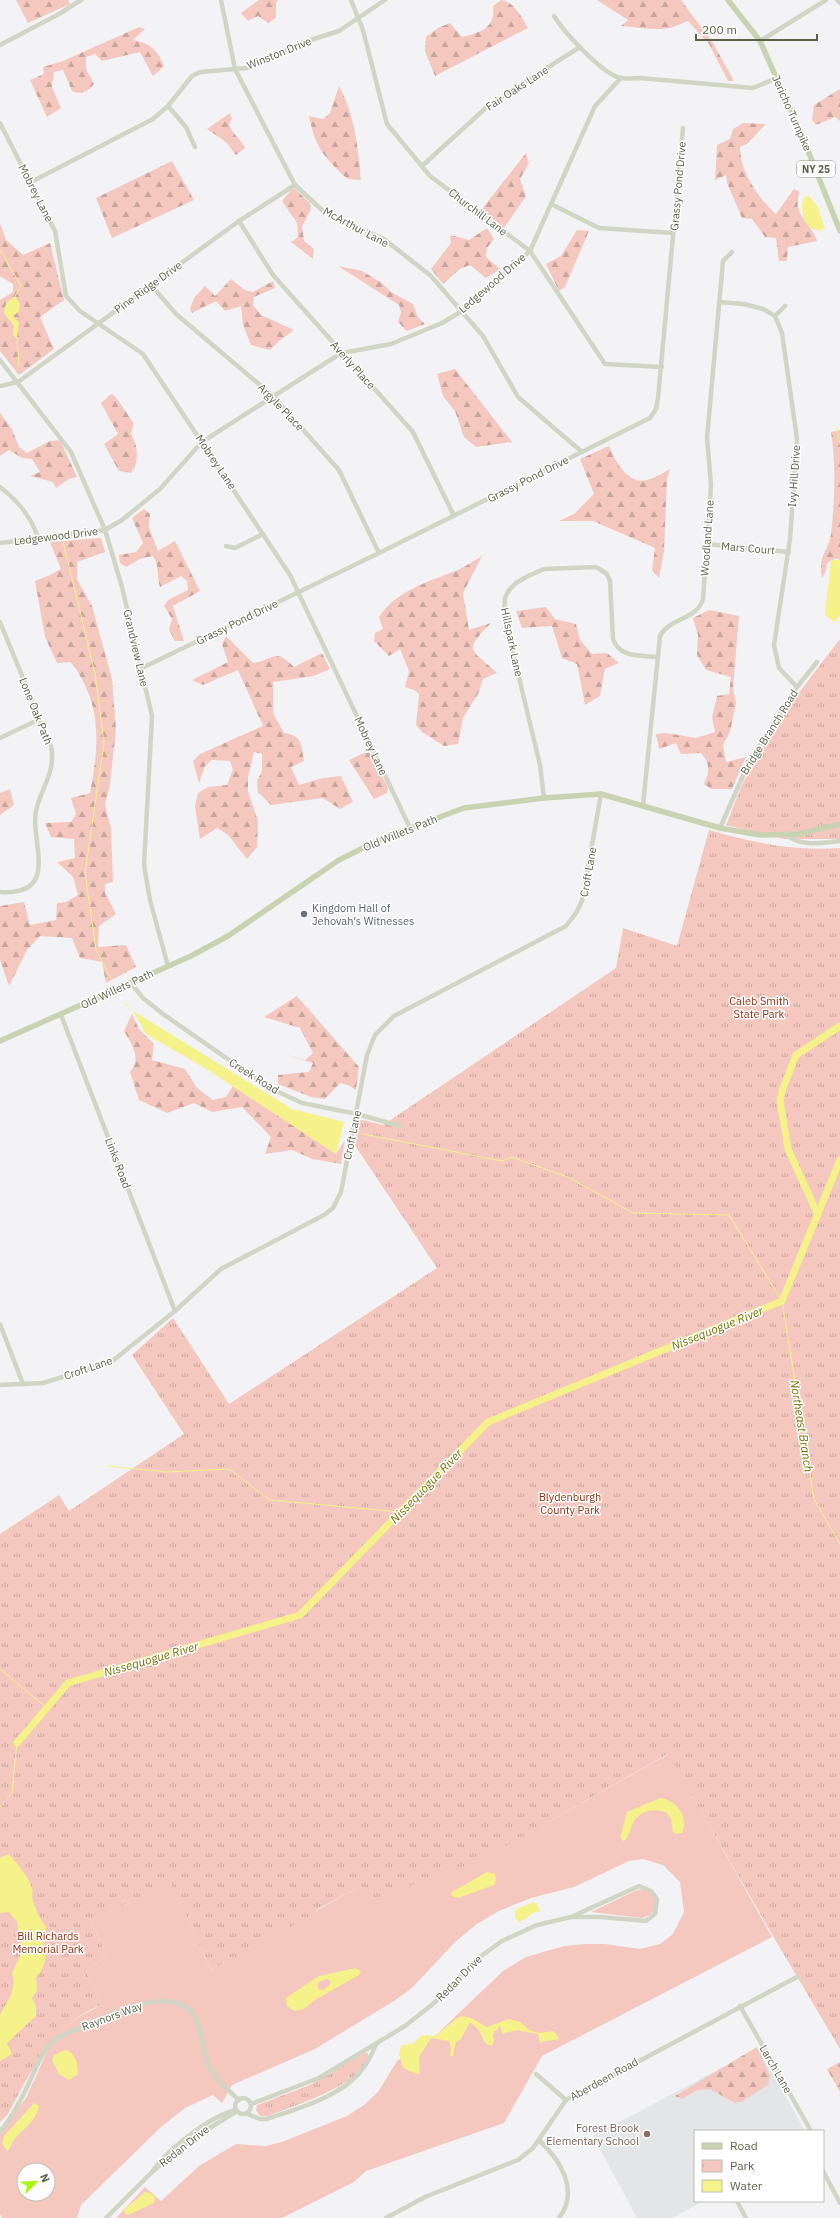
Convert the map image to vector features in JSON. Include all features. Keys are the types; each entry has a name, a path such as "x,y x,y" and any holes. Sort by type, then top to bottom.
{"main road":[{"name":"NY 25","path":"728,0 760,41"},
{"name":"Jericho Turnpike","path":"760,41 820,179 840,232"},
{"name":"Old Willets Path","path":"0,1041 168,966 228,936 339,860 380,839 464,808 544,798 601,794 720,828 750,834 786,835 840,824"}],"street":[{"name":"McArthur Lane","path":"221,0 234,69 294,185 323,211 384,239 431,276 483,336 518,397 582,452"},
{"name":"Churchill Lane","path":"351,0 360,18 387,124 430,176 530,251 605,364 662,367"},
{"name":"Winston Drive","path":"31,182 153,119 168,106 192,76 207,70 234,69 258,64 301,43 334,33 360,18 385,0"},
{"path":"760,41 826,0"},
{"path":"837,0 840,3"},
{"path":"0,45 59,14 78,1"},
{"path":"554,16 564,31 609,74 621,78 640,78 752,88 777,78"},
{"name":"Fair Oaks Lane","path":"422,166 489,105 580,46"},
{"name":"Ledgewood Drive","path":"0,543 105,530 122,520 160,489 202,442 342,353 391,344 442,323 462,311 530,251 596,106 621,78"},
{"path":"168,106 186,127 195,147"},
{"name":"Mobrey Lane","path":"0,123 56,231 66,296 72,304 98,324 143,354 290,575 410,828"},
{"name":"Grassy Pond Drive","path":"142,668 380,553 650,418 656,409 662,367 683,128"},
{"name":"Pine Ridge Drive","path":"0,386 18,382 239,221 294,185"},
{"path":"552,204 599,228 674,233"},
{"name":"Averly Place","path":"239,221 273,275 413,432 454,516"},
{"name":"Woodland Lane","path":"642,805 657,657 662,632 696,611 701,605 711,485 707,438 723,261 732,252"},
{"name":"Argyle Place","path":"152,285 176,314 273,396 339,470 380,553"},
{"path":"719,302 744,304 763,308 774,316 785,306"},
{"name":"Ivy Hill Drive","path":"774,316 782,333 797,440 788,552 774,645 779,668 797,687"},
{"name":"Grandview Lane","path":"0,360 71,452 105,530 142,668 152,716 144,865 150,900 168,966"},
{"path":"0,487 16,499 24,509 35,528 38,538"},
{"path":"226,546 234,548 263,534"},
{"name":"Mars Court","path":"707,544 788,552"},
{"name":"Hillspark Lane","path":"544,798 540,765 504,615 505,598 509,590 516,583 544,569 596,567 602,570 610,580 613,639 616,647 622,652 631,655 657,657"},
{"name":"Lone Oak Path","path":"0,622 40,719 53,756 51,773 36,808 35,818 40,864 37,874 25,890 10,893 0,892"},
{"name":"Bridge Branch Road","path":"720,828 749,762 797,687 817,662"},
{"path":"0,738 40,719"},
{"name":"Croft Lane","path":"0,1385 43,1383 112,1362 175,1311 221,1269 324,1215 333,1208 341,1192 370,1044 388,1020 566,926 576,913 582,901 601,794"},
{"path":"786,835 792,840 815,844 840,841"},
{"name":"Creek Road","path":"130,982 143,998 163,1014 268,1087 302,1103 357,1114 400,1126"},
{"name":"Links Road","path":"61,1015 175,1311"},
{"path":"0,1324 23,1384"},
{"name":"Redan Drive","path":"251,2104 319,2078 423,2013 468,1967 495,1945 538,1925 571,1917 639,1886 652,1891 657,1900 655,1914 646,1921 571,1917"},
{"name":"Aberdeen Road","path":"386,2218 425,2197 513,2163 526,2154 539,2140 566,2100 797,1976"},
{"name":"Raynors Way","path":"0,2132 25,2093 44,2052 56,2038 124,2009 145,2003 176,2003 192,2012 197,2021 209,2067 239,2100"},
{"name":"Larch Lane","path":"740,2006 810,2130"},
{"path":"247,2114 251,2110 251,2104 246,2099 239,2100 236,2104 236,2111 243,2115 247,2114 260,2119 266,2119 338,2090 361,2072 376,2043"},
{"path":"536,2074 566,2100"},
{"name":"Redan Drive","path":"106,2218 178,2147 205,2127 226,2114 236,2111"},
{"path":"539,2140 558,2160 566,2176 568,2197 565,2209 559,2218"},
{"path":"824,2173 840,2203"},
{"path":"738,2202 746,2218"}],"shaded area":[{"name":"Forest Brook Elementary School","path":"759,2048 804,2130 694,2130 694,2202 702,2202 672,2218 637,2218 593,2136"}],"green space":[{"path":"16,0 68,0 70,4 28,23"},
{"path":"259,0 278,0 276,3 276,18 268,23 258,16 248,21 241,13"},
{"path":"501,0 506,1 514,7 528,28 435,76 425,51 426,37 438,28 450,23 462,37 475,34 489,24 492,20 493,6"},
{"path":"597,0 681,0 713,43 734,81 728,81 709,44 688,21 674,27 664,29 621,26 628,20"},
{"path":"139,27 145,29 133,40 149,45 153,48 164,66 153,76 140,52 102,61 95,54 86,57 86,69 94,84 84,92 78,93 72,91 63,70 54,72 52,87 61,108 47,117 30,80 44,74 43,67 63,61"},
{"path":"339,86 349,108 355,132 361,180 348,179 344,176 320,149 314,136 309,116 323,119 330,113"},
{"path":"840,89 840,121 835,117 816,125 812,120 814,105"},
{"path":"230,113 232,119 229,124 230,128 245,148 236,155 226,142 207,129"},
{"path":"743,123 766,124 747,144 740,147 743,165 751,184 769,208 776,214 794,189 799,191 798,205 800,212 817,241 788,247 787,261 779,261 776,238 765,237 752,219 742,218 727,183 726,175 715,180 717,145 730,139 733,129"},
{"path":"526,153 529,163 520,179 526,196 504,228 482,209"},
{"path":"172,161 194,200 112,238 96,198"},
{"path":"295,189 310,203 311,209 302,227 304,241 314,249 313,259 291,242 298,237 297,223 282,201 291,190"},
{"path":"0,223 6,240 23,255 50,243 64,300 40,317 54,349 19,375 0,351 0,300 13,292 13,284 0,276","holes":["19,311 13,316 17,338 13,336 14,325 4,313"]},
{"path":"487,228 494,239 487,248 486,257 500,269 486,278 470,265 460,269 443,284 431,269 451,243 450,235 469,240"},
{"path":"577,230 589,231 565,287 559,291 546,264 561,256"},
{"path":"338,266 362,271 382,283 391,292 413,304 418,317 425,324 407,331 398,322 401,312 399,305"},
{"path":"231,279 245,290 253,292 273,281 275,288 254,297 253,305 261,315 294,330 270,350 251,345 243,325 241,306 225,311 216,301 192,313 190,309 194,298 205,286 215,296"},
{"path":"455,369 512,442 476,447 464,437 455,411 443,396 437,374"},
{"path":"111,394 116,398 134,423 131,434 135,443 137,459 131,473 119,471 104,444 118,434 101,403"},
{"path":"0,413 12,429 19,447 27,453 50,441 60,440 77,477 69,479 56,488 53,482 30,476 40,472 32,459 22,458 9,450 0,456"},
{"path":"840,430 840,560 836,558 827,563 826,571 822,578 821,563 830,540 833,508 834,470 831,432"},
{"path":"609,446 618,464 633,479 640,481 647,480 670,469 667,479 664,551 659,578 652,570 655,548 593,521 559,521 574,514 594,494 580,459"},
{"path":"144,509 150,514 149,527 158,551 175,541 200,591 173,606 184,641 175,641 169,630 172,619 164,606 168,600 188,590 187,581 181,576 160,587 157,566 153,556 140,559 126,567 120,563 119,555 136,552 143,543 132,518"},
{"path":"101,538 105,552 77,562 77,579 92,606 112,679 116,729 110,785 105,805 111,828 113,882 105,884 105,893 116,914 99,926 98,947 126,945 136,967 106,983 102,962 80,958 72,938 40,936 27,950 9,986 0,960 0,906 24,902 30,925 56,920 57,903 66,902 78,895 73,877 57,862 75,858 74,839 51,837 45,823 71,822 76,814 71,798 90,793 95,758 96,726 89,694 71,662 57,663 45,637 35,581 61,569 50,542"},
{"path":"482,556 463,593 469,630 491,623 476,640 473,646 477,655 497,673 483,679 479,692 463,718 458,744 444,746 422,732 416,725 419,694 414,690 405,687 409,671 400,649 389,656 374,641 375,633 383,629 379,617 386,607 395,599 416,587 460,569"},
{"path":"546,607 555,619 576,624 580,640 592,654 607,653 619,663 605,669 600,696 585,705 577,664 562,658 552,626 522,628 516,611"},
{"path":"709,610 739,616 733,688 736,703 730,732 723,745 726,762 746,757 732,789 711,789 704,784 708,768 706,760 701,753 681,754 676,743 659,749 656,734 667,733 696,738 715,732 712,717 717,696 729,694 731,677 706,670 697,655 698,635 693,618"},
{"path":"226,636 253,663 278,656 294,667 322,653 330,669 314,676 273,682 273,713 284,733 295,736 300,742 304,761 291,767 299,785 323,778 341,776 353,802 340,809 323,798 271,805 258,792 257,781 262,771 262,754 254,752 248,778 248,791 258,821 257,847 247,859 228,835 217,828 200,839 195,806 198,793 208,787 227,785 233,770 230,761 212,760 205,766 199,783 193,761 200,754 263,726 238,670 203,685 192,680 228,662 222,644"},
{"path":"840,639 840,839 784,839 726,825 743,783 766,741 802,689"},
{"path":"364,753 370,753 388,788 387,793 374,799 349,760"},
{"path":"10,789 14,805 0,815 0,793"},
{"name":"Blydenburgh County Park","path":"709,830 742,839 774,845 822,849 840,848 840,2049 668,1754 481,1860 360,1904 355,1889 318,1909 311,1916 211,1970 170,1881 91,1921 107,1956 86,1971 101,2005 84,2013 56,2036 35,2065 8,2114 0,2122 0,1534 59,1495 69,1511 184,1434 132,1355 173,1318 229,1404 437,1268 354,1144 359,1119 383,1125 616,968 623,928 677,946"},
{"path":"297,996 359,1067 356,1090 348,1085 340,1083 325,1099 311,1097 278,1084 278,1075 309,1072 313,1063 280,1053 305,1060 313,1053 300,1028 264,1017"},
{"path":"132,1014 139,1029 154,1044 152,1060 185,1069 197,1088 213,1100 226,1097 233,1086 336,1154 345,1140 341,1164 312,1159 292,1150 265,1154 271,1137 242,1107 212,1112 194,1103 167,1113 139,1100 130,1072 134,1067 135,1062 134,1052 124,1031"},
{"path":"669,1754 772,1937 542,2056 504,2123 366,2171 354,2182 282,2218 116,2218 145,2187 161,2201 199,2166 236,2144 265,2146 282,2142 347,2116 364,2105 378,2092 397,2061 437,2034 503,1971 526,1957 564,1946 605,1944 640,1949 660,1944 673,1934 684,1912 680,1882 663,1865 643,1859 629,1861 574,1887 531,1898 499,1911 477,1924 455,1942 412,1988 394,2001 315,2049 232,2085 222,2103 213,2095 185,2108 161,2127 81,2205 77,2218 2,2218 0,2214 0,2132 26,2098 54,2036 77,2018 101,2005 86,1971 107,1956 91,1921 170,1880 211,1970 355,1889 361,1903 482,1859"},
{"path":"645,1889 650,1893 655,1901 654,1910 647,1916 641,1918 591,1912 637,1890"},
{"path":"757,2047 770,2076 768,2085 741,2102 735,2103 710,2089 697,2090 682,2099 675,2096"},
{"path":"365,2053 368,2053 365,2064 356,2074 343,2084 310,2100 268,2116 261,2116 256,2111 257,2105 310,2085"},
{"path":"840,2062 840,2092 827,2069"}],"water":[{"path":"808,195 817,206 825,229 817,230 812,228 808,225 804,217 802,207 804,198"},
{"path":"15,296 20,304 19,311 13,316 19,322 17,338 13,336 14,325 4,313 6,303"},
{"path":"831,560 839,560 840,563 840,615 834,622 825,615"},
{"path":"133,1011 292,1109 344,1122 336,1154 208,1070 146,1034"},
{"path":"660,1798 666,1799 676,1805 680,1810 684,1821 682,1833 676,1834 673,1832 671,1819 667,1813 653,1810 639,1816 633,1823 628,1837 624,1841 622,1840 620,1837 627,1812"},
{"path":"9,1854 28,1879 32,1889 34,1904 46,1927 44,1934 45,1957 42,1970 36,1978 37,1991 32,1998 36,2006 36,2016 7,2043 12,2054 0,2061 0,2015 11,1995 14,1982 12,1974 22,1951 17,1922 9,1912 0,1913 0,1858"},
{"path":"487,1872 495,1874 496,1881 494,1885 458,1898 451,1896 452,1892"},
{"path":"533,1902 537,1904 540,1911 519,1922 515,1917 515,1910"},
{"path":"356,1968 361,1972 359,1975 315,2000 304,2009 294,2011 287,2006 286,1998 319,1976","holes":["327,1979 331,1982 329,1986 323,1990 318,1989 318,1982"]},
{"path":"462,2016 471,2018 487,2027 509,2019 520,2022 529,2030 540,2033 554,2031 559,2039 540,2042 538,2034 516,2030 503,2034 500,2026 493,2034 494,2041 492,2046 486,2044 478,2029 470,2022 461,2039 456,2042 453,2056 450,2056 451,2047 449,2041 431,2038 419,2057 420,2073 417,2074 403,2068 399,2054 401,2046 414,2043 422,2035 435,2036 457,2018"},
{"path":"66,2050 72,2053 77,2062 78,2074 69,2080 59,2074 52,2060 54,2055"},
{"path":"34,2103 39,2106 38,2112 15,2139 7,2151 2,2144 4,2136"},
{"path":"145,2192 150,2193 155,2197 154,2203 128,2215 125,2214 124,2211 126,2208"}],"waterway":[{"path":"0,250 21,286 15,296"},
{"path":"17,338 19,366"},
{"path":"836,427 840,444"},
{"path":"63,541 95,674 104,743 85,873 96,950 111,978"},
{"path":"837,619 840,623"},
{"path":"125,1004 129,1006"},
{"path":"818,1215 788,1149 780,1101 783,1088 796,1055 840,1026"},
{"name":"Northeast Branch","path":"363,1134 502,1161 512,1157 570,1178 633,1213 729,1215 782,1301 814,1499 840,1544"},
{"name":"Nissequogue River","path":"17,1743 68,1683 300,1615 488,1422 782,1301 840,1160"},
{"path":"107,1466 167,1472 229,1469 270,1500 400,1512"},
{"path":"0,1669 47,1708"},
{"name":"Nissequogue River","path":"7,1799 12,1792 17,1743"},
{"name":"Nissequogue River","path":"0,1807 3,1804"}],"place":[{"name":"Kingdom Hall of Jehovah’s Witnesses","path":"304,914"},
{"name":"Forest Brook Elementary School","path":"647,2134"}],"park label":[{"name":"Caleb Smith State Park","path":"759,1007"},
{"name":"Bill Richards Memorial Park","path":"48,1942"}]}
